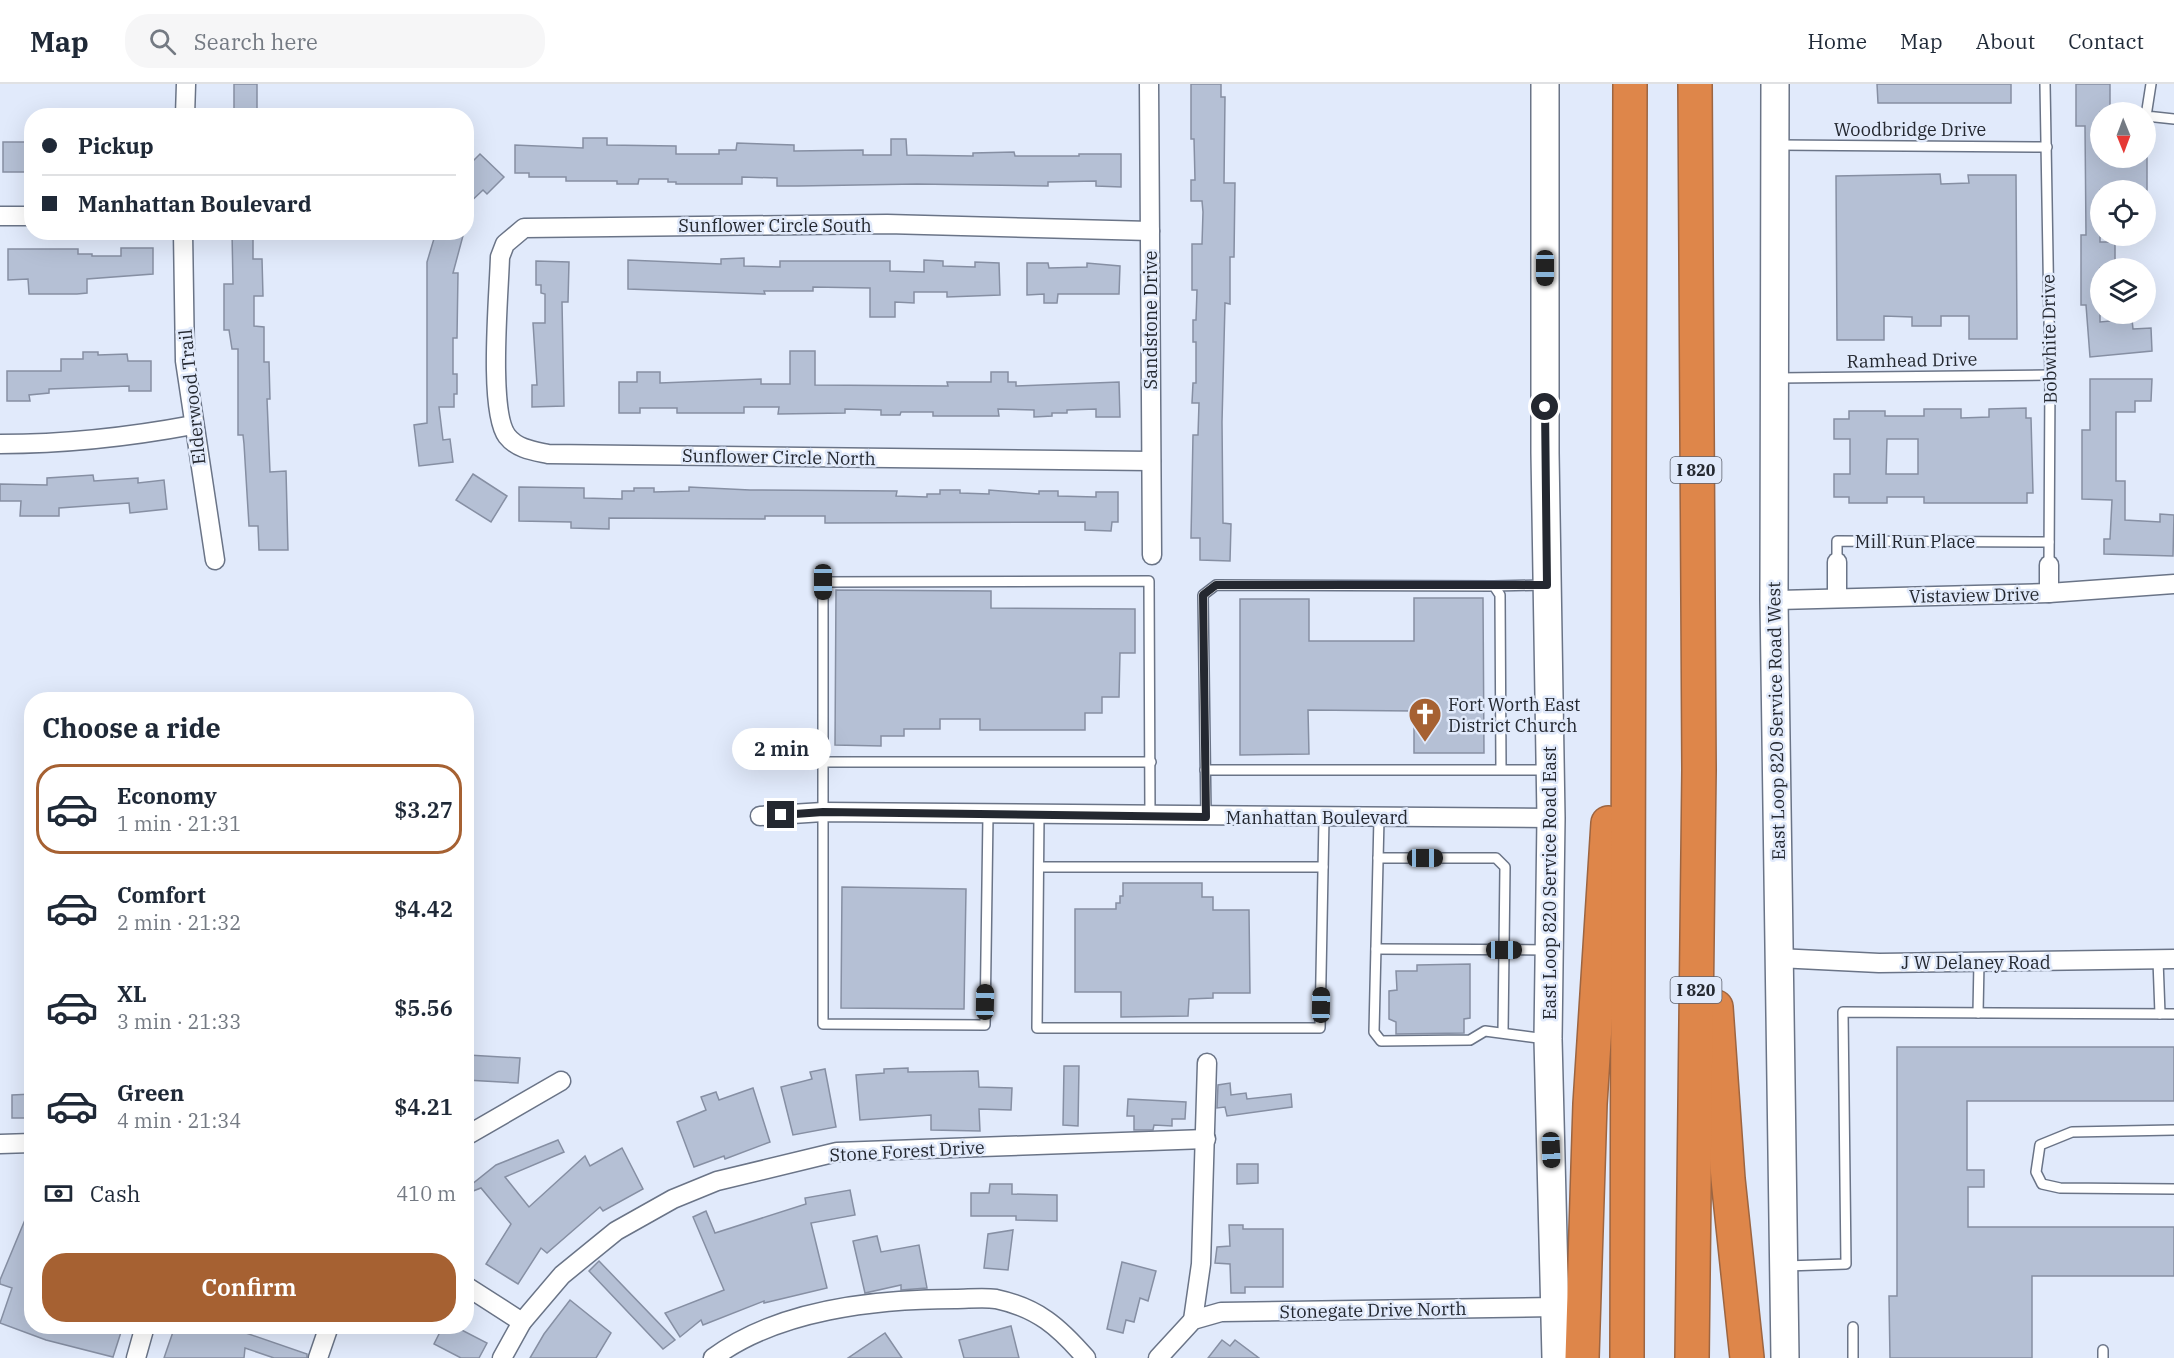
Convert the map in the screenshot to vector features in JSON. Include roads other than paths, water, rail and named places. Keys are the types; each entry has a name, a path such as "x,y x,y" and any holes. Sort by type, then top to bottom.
{"highway":[{"path":"1627,1358 1630,84"},
{"name":"I 820","path":"1692,1358 1699,770 1695,84"},
{"path":"1696,171 1701,84"},
{"path":"1582,1358 1590,1104 1608,849 1612,454 1630,398"},
{"path":"1699,770 1728,1179 1748,1358"}],"main road":[{"name":"East Loop 820 Service Road East","path":"1545,84 1547,585 1551,818 1548,1039 1556,1358"},
{"name":"East Loop 820 Service Road West","path":"1775,84 1774,600 1785,1358"}],"street":[{"path":"185,108 186,84"},
{"name":"Sandstone Drive","path":"1149,84 1152,555"},
{"path":"0,216 24,216"},
{"name":"Sunflower Circle South","path":"496,342 500,258 505,244 524,228 887,224 1150,231"},
{"name":"Elderwood Trail","path":"183,240 185,361 214,560"},
{"name":"Sunflower Circle North","path":"496,342 498,408 506,435 515,445 548,454 1151,461"},
{"path":"0,444 44,444 117,439 193,425"},
{"name":"Mill Run Place","path":"1837,562 1837,598"},
{"name":"Bobwhite Drive","path":"2049,565 2049,593"},
{"name":"Vistaview Drive","path":"1774,600 2049,593 2174,584"},
{"name":"Manhattan Boulevard","path":"760,816 823,812 1039,816 1551,818"},
{"name":"J W Delaney Road","path":"1778,958 1880,963 2166,960"},
{"path":"1158,1358 1193,1320 1202,1264 1207,1063"},
{"path":"474,1131 561,1081"},
{"name":"Stone Forest Drive","path":"502,1358 522,1322 562,1275 616,1231 673,1199 717,1181 837,1152 1206,1139"},
{"path":"0,1144 24,1143"},
{"path":"474,1291 522,1322"},
{"path":"713,1358 770,1327 826,1311 930,1299 994,1299 1030,1310 1062,1330 1086,1358"},
{"name":"Stonegate Drive North","path":"1193,1320 1221,1312 1555,1306"},
{"path":"136,1358 143,1334"},
{"path":"318,1358 326,1334"}],"lane":[{"name":"Bobwhite Drive","path":"2045,84 2050,375 2049,565"},
{"path":"2151,84 2146,116 2174,119"},
{"name":"Woodbridge Drive","path":"1774,145 2047,147"},
{"name":"Ramhead Drive","path":"1773,378 2050,375"},
{"name":"Mill Run Place","path":"1837,562 1838,541 2049,542"},
{"path":"988,815 985,1025 823,1024 823,582 1149,581 1150,816"},
{"path":"1206,817 1203,595 1216,585 1547,585"},
{"path":"1494,586 1500,595 1501,769"},
{"path":"823,762 1151,762"},
{"path":"1205,770 1550,770"},
{"path":"1039,816 1037,1028 1320,1028 1324,818"},
{"path":"1379,818 1374,1032 1381,1041 1470,1040 1485,1031 1548,1039"},
{"path":"1378,858 1496,858 1505,867 1503,1032"},
{"path":"1039,867 1323,867"},
{"path":"1376,949 1550,950"},
{"path":"2160,1014 2166,960"},
{"path":"1978,1013 1979,962"},
{"path":"1783,1266 1846,1264 1843,1012 2174,1014"},
{"path":"2174,1130 2072,1132 2040,1145 2036,1172 2042,1184 2060,1188 2174,1189"},
{"path":"1853,1327 1853,1358"}],"place":[{"name":"Fort Worth East District Church","path":"1425,743"}]}
